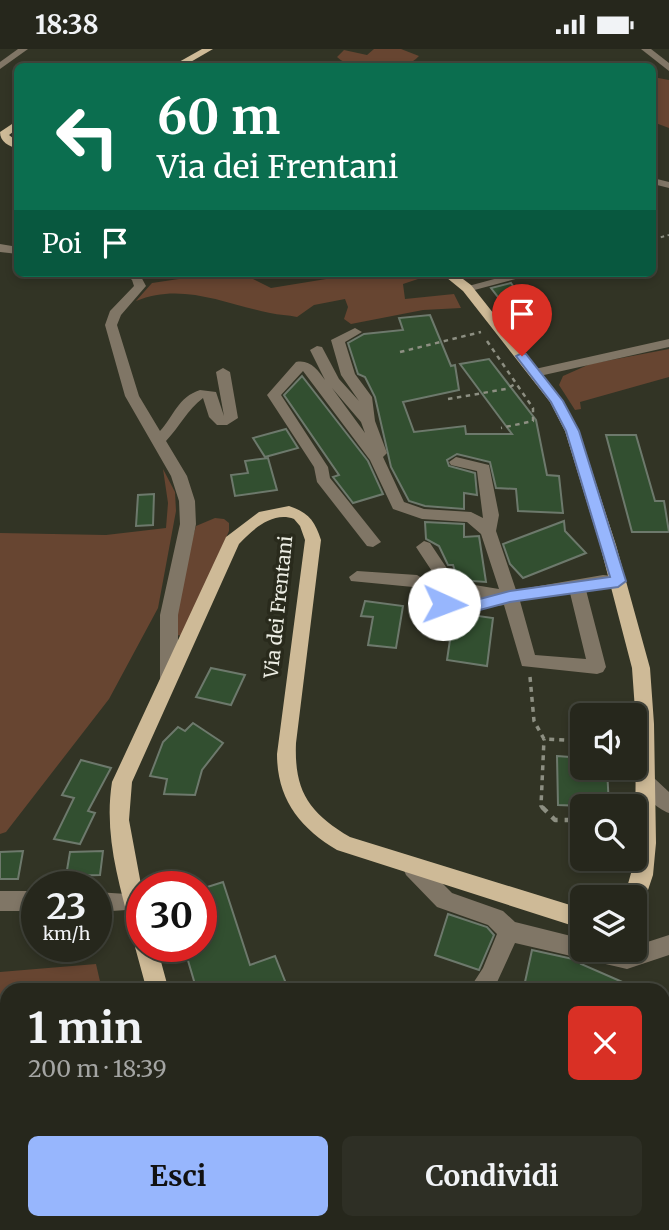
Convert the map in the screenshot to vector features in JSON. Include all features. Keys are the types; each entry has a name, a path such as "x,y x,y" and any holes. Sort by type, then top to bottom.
{"main road":[{"path":"182,63 209,49"},
{"path":"14,126 4,134 7,140 14,144"},
{"path":"459,278 556,401 572,431 618,581 641,668 647,784 646,843 640,885"},
{"name":"Via dei Frentani","path":"127,871 119,842 117,803 129,765 232,541 244,526 256,518 277,512 290,512 310,526 313,540 299,632 287,747 290,785 302,812 320,830 344,843 413,868 570,915"},
{"path":"150,962 156,983"}],"street":[{"path":"0,66 24,49"},
{"path":"645,49 669,68"},
{"path":"137,277 141,285 115,314 111,330 132,396 184,486 189,513 169,615 169,678"},
{"path":"355,332 338,340 348,375 365,397 368,421 381,452 377,459"},
{"path":"535,373 669,343"},
{"path":"317,350 333,381 368,421"},
{"path":"373,542 322,479 321,467 274,395 301,365 312,371 377,459 398,505 422,514 471,517 488,531"},
{"path":"158,441 175,423 181,408 200,394 211,395 216,417 222,422 231,418 223,372"},
{"path":"456,462 484,468 491,516 488,531 528,661 597,667 577,586"},
{"path":"424,547 451,587 510,597"},
{"path":"357,577 417,581 431,596 444,604 476,606 510,597 618,581"},
{"path":"647,784 669,806"},
{"path":"413,868 445,900 495,918 509,931 570,946"},
{"path":"0,901 21,901"},
{"path":"485,983 509,931"},
{"path":"647,952 669,945"}],"path":[{"path":"476,324 533,408 533,421 501,428"},
{"path":"400,352 482,334"},
{"path":"448,399 506,389 515,384"},
{"path":"528,661 534,721 544,739 541,806 555,820 570,820"},
{"path":"544,739 570,740"}],"shaded area":[{"path":"374,49 401,49 419,56 410,63 348,63 337,57 344,50 367,55"},
{"path":"656,78 669,80 669,128 656,123"},
{"path":"192,277 249,277 271,288 338,277 418,277 403,284 405,299 454,294 461,308 423,310 351,324 344,319 348,307 345,299 314,305 297,317 187,294 153,296 136,301 152,283"},
{"path":"669,349 669,377 580,402 581,409 575,410 559,385 563,376 590,364"},
{"path":"163,469 175,492 176,511 158,608 109,699 6,832 0,834 0,533 106,535 166,528 168,503"},
{"path":"215,518 229,523 229,531 182,636 172,634 183,571 196,526"},
{"path":"96,964 100,983 0,983 0,972"}],"building":[{"path":"511,283 540,320 519,324 491,288"},
{"path":"430,315 451,366 455,365 459,390 403,402 414,432 465,426 466,434 512,434 460,364 489,359 536,420 547,475 559,476 563,513 518,511 516,489 496,488 490,462 457,454 447,460 449,466 475,473 477,495 464,493 464,509 425,506 409,501 391,467 375,397 365,377 358,374 348,343 364,334 403,330 399,318"},
{"path":"302,376 368,461 383,494 353,503 333,477 339,475 284,395"},
{"path":"286,429 298,448 265,457 253,438"},
{"path":"606,435 636,435 655,501 664,501 669,532 632,532"},
{"path":"268,458 277,490 235,496 231,475 248,473 245,461"},
{"path":"154,494 153,525 136,526 138,495"},
{"path":"564,521 565,531 586,553 523,578 510,564 503,544"},
{"path":"425,522 464,524 464,537 479,536 486,582 458,580 453,565 448,565 439,546 426,539"},
{"path":"365,601 403,606 396,648 368,645 373,617 361,616"},
{"path":"442,611 493,618 487,666 447,660 450,640 438,639"},
{"path":"211,668 245,675 231,705 196,697"},
{"path":"193,723 223,743 202,770 195,795 164,794 167,779 150,776 163,742 178,727 185,731"},
{"path":"557,756 570,757 570,780 608,780 608,794 570,794 570,805 558,805"},
{"path":"81,760 111,768 88,811 95,813 80,844 54,839 74,798 62,795"},
{"path":"23,851 18,879 0,879 0,852"},
{"path":"103,851 100,871 67,871 70,852"},
{"path":"223,882 250,965 275,956 286,983 195,983 188,962 217,962 217,884"},
{"path":"448,914 487,927 494,935 479,970 435,955"},
{"path":"532,950 570,958 570,962 582,962 625,983 525,983"}],"route":[{"path":"444,604 476,606 510,597 618,581 572,431 556,401 522,356"}]}
